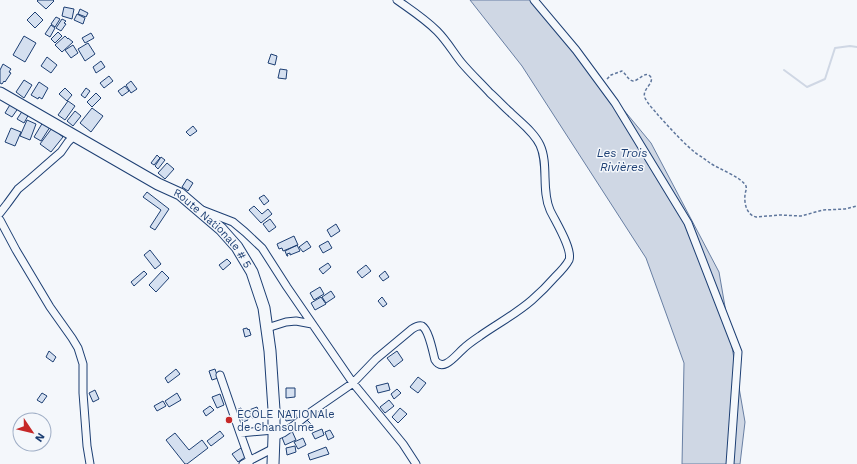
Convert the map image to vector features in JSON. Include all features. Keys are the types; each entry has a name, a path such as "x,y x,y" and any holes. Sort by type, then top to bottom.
{"main road":[{"name":"Route Nationale # 5","path":"0,93 158,184 180,194 221,229 237,247 252,272 264,308 270,351 274,410 272,464"}],"street":[{"path":"220,375 240,433 247,462 274,438 353,383 376,360 412,329 417,326 421,326 425,329 428,334 436,363 444,365 479,337 518,312 533,300 566,265 569,259 570,254 546,199 543,158 541,146 537,139 461,62 450,45 437,31 419,15 396,0"},
{"path":"534,0 576,50 615,103 688,223 738,352 730,464"},
{"path":"0,214 18,189 61,152 74,136"},
{"path":"196,208 233,222 262,248 353,383 403,444 416,464"},
{"path":"0,220 50,307 78,348 83,364 83,393 87,446 90,464"},
{"path":"267,328 286,322 296,321 312,324"},
{"path":"240,433 274,438"}],"path":[{"path":"601,84 611,75 622,71 629,79 634,81 644,75 650,76 652,79 644,94 648,103 678,138 687,146 710,163 726,171 742,182 746,190 745,200 747,211 753,216 801,216 823,210 845,209 857,206"}],"water":[{"name":"Les Trois Rivières","path":"470,0 533,0 651,143 719,272 745,422 740,464 682,464 684,363 646,258 522,66"}],"building":[{"path":"37,1 54,1 46,9"},
{"path":"64,7 74,9 72,19 62,16"},
{"path":"80,9 88,13 86,17 78,14"},
{"path":"35,12 43,20 35,28 27,20"},
{"path":"77,14 85,18 83,24 74,20"},
{"path":"56,17 60,19 55,27 51,24"},
{"path":"62,19 66,21 64,23 66,24 61,31 56,28"},
{"path":"51,25 55,28 50,37 45,34"},
{"path":"58,32 62,36 55,43 51,39"},
{"path":"91,33 94,38 85,43 82,38"},
{"path":"24,36 36,43 25,62 13,55"},
{"path":"65,36 73,42 62,52 55,45"},
{"path":"88,43 95,54 85,61 78,49"},
{"path":"73,45 78,53 71,58 65,50"},
{"path":"271,54 277,56 275,65 268,63"},
{"path":"47,57 57,65 51,73 41,66"},
{"path":"101,61 105,67 96,73 93,67"},
{"path":"3,64 11,69 9,72 11,73 2,84 0,83 0,70"},
{"path":"280,69 287,70 286,79 278,78"},
{"path":"109,76 113,81 104,88 100,83"},
{"path":"24,80 32,85 24,98 16,92"},
{"path":"131,81 137,89 131,93 126,85"},
{"path":"39,82 48,88 42,99 39,97 38,99 31,95"},
{"path":"125,86 129,91 122,96 118,91"},
{"path":"65,88 72,95 67,101 59,94"},
{"path":"86,88 90,91 85,98 81,95"},
{"path":"96,93 101,98 92,107 87,102"},
{"path":"68,101 75,106 65,120 58,115"},
{"path":"11,103 19,107 12,117 5,113"},
{"path":"92,108 103,116 91,132 80,123"},
{"path":"23,110 29,114 24,123 17,119"},
{"path":"75,111 81,116 73,126 67,121"},
{"path":"27,120 36,124 30,140 20,136"},
{"path":"43,122 50,127 41,141 34,137"},
{"path":"193,126 197,131 190,136 186,132"},
{"path":"11,128 21,132 15,146 5,142"},
{"path":"52,128 63,137 51,152 40,144"},
{"path":"157,155 160,158 154,165 151,163"},
{"path":"161,157 165,160 158,169 155,166"},
{"path":"167,163 174,169 165,179 158,173"},
{"path":"187,179 193,183 188,191 182,187"},
{"path":"147,192 169,209 155,230 150,227 161,210 143,197"},
{"path":"264,195 269,201 264,205 259,198"},
{"path":"254,206 262,214 268,209 272,214 261,223 249,210"},
{"path":"270,219 276,227 269,232 263,224"},
{"path":"336,224 340,231 331,237 327,230"},
{"path":"294,236 298,245 283,251 282,248 279,249 277,244"},
{"path":"307,241 311,247 303,252 299,247"},
{"path":"328,241 332,248 323,253 319,246"},
{"path":"297,245 300,251 290,255 290,253 287,254 287,256 285,251"},
{"path":"150,250 161,264 155,269 144,255"},
{"path":"227,259 231,263 223,270 219,265"},
{"path":"328,263 331,267 323,274 319,269"},
{"path":"366,265 371,271 362,278 357,272"},
{"path":"144,271 147,274 134,286 131,282"},
{"path":"162,271 169,278 156,292 149,285"},
{"path":"385,271 389,277 383,281 379,276"},
{"path":"320,287 324,294 314,300 310,293"},
{"path":"331,291 335,297 326,303 322,297"},
{"path":"321,297 326,304 315,310 311,303"},
{"path":"382,297 387,304 383,307 378,301"},
{"path":"247,328 248,330 249,329 251,335 245,337 243,329"},
{"path":"49,351 56,357 53,362 46,357"},
{"path":"397,351 403,360 394,367 387,358"},
{"path":"176,369 180,374 168,383 165,378"},
{"path":"215,369 218,378 212,380 209,371"},
{"path":"418,377 426,383 418,393 410,387"},
{"path":"388,383 390,390 378,393 376,386"},
{"path":"286,388 295,388 295,397 286,398"},
{"path":"397,389 401,393 394,399 391,394"},
{"path":"95,390 99,399 93,402 89,393"},
{"path":"42,393 47,396 42,403 37,400"},
{"path":"177,393 181,400 169,407 165,401"},
{"path":"220,394 224,405 217,408 212,397"},
{"path":"389,400 394,406 385,413 380,407"},
{"path":"163,401 166,406 157,411 154,406"},
{"path":"210,406 214,410 206,416 203,411"},
{"path":"257,407 260,415 252,418 249,410"},
{"path":"241,408 244,415 246,414 248,420 243,422 238,409"},
{"path":"400,408 407,414 398,423 392,417"},
{"path":"295,410 297,419 286,421 284,412"},
{"path":"307,420 311,424 305,430 301,425"},
{"path":"322,429 324,435 315,439 312,433"},
{"path":"330,430 334,437 328,440 325,432"},
{"path":"220,431 224,436 211,446 207,441"},
{"path":"292,431 296,440 285,445 281,435"},
{"path":"175,433 189,450 202,440 208,448 185,464 166,440"},
{"path":"303,438 306,445 298,449 294,442"},
{"path":"295,446 296,452 287,455 286,448"},
{"path":"326,447 329,454 310,460 308,454"},
{"path":"241,448 247,456 238,462 232,454"}],"waterway":[{"path":"784,70 807,87 825,79 835,48 850,46 857,47"}],"place":[{"name":"ECOLE NATIONAle de Chansolme","path":"229,420"}]}
